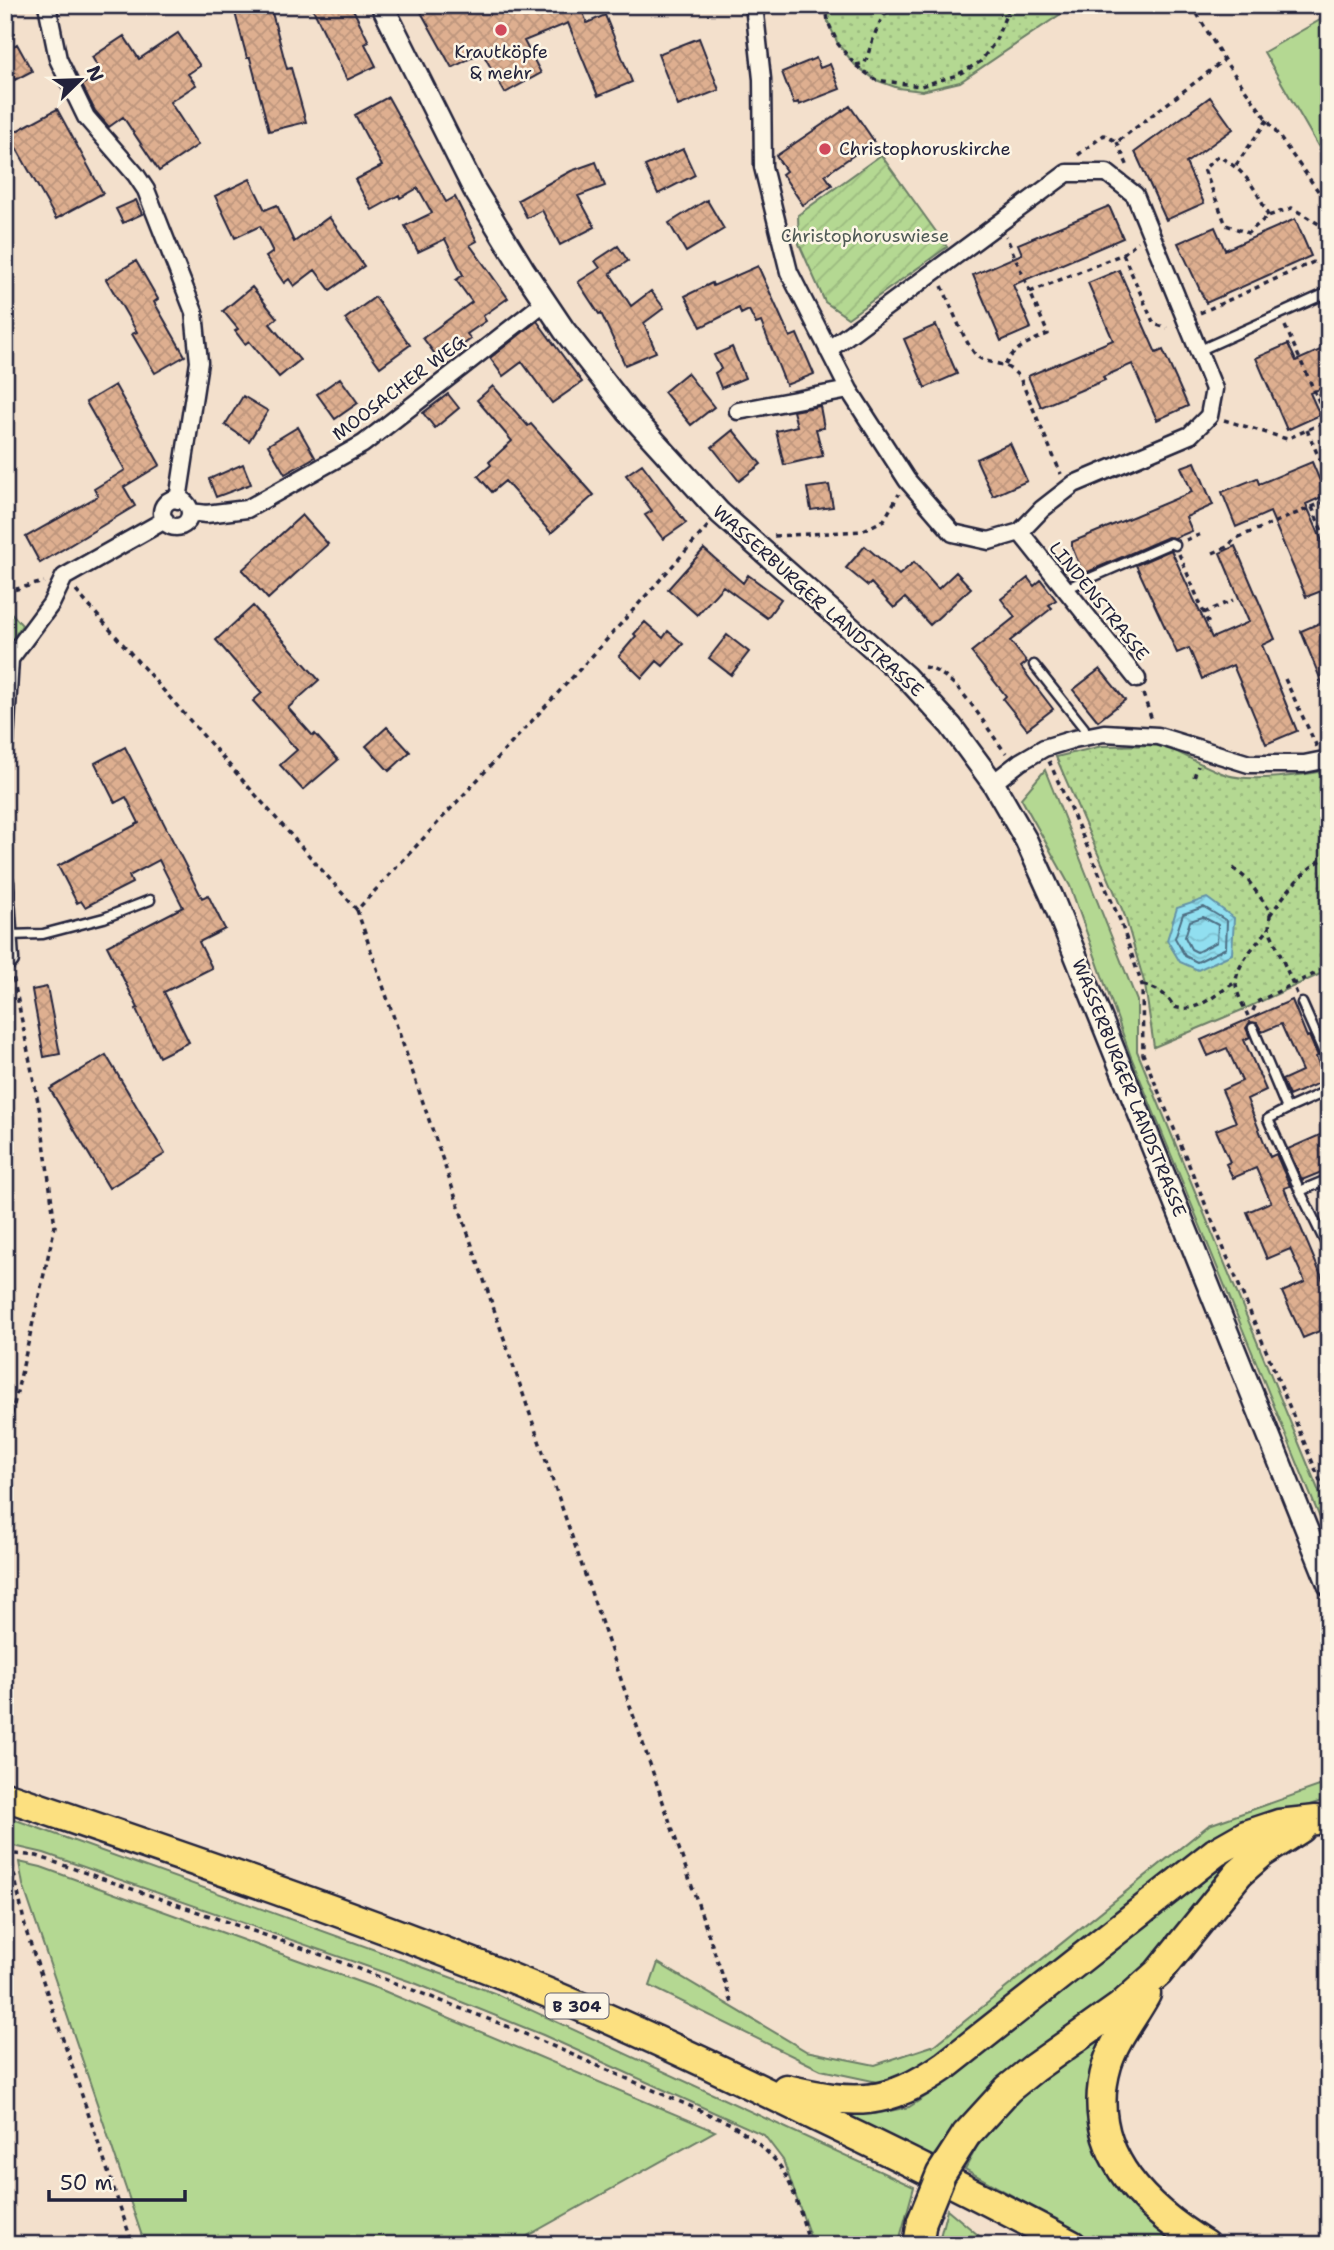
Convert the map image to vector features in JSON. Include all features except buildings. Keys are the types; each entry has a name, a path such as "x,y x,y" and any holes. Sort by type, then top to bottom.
{"highway":[{"name":"B 304","path":"5,1796 272,1888 510,1978 627,2026 976,2194 1072,2245"},
{"path":"734,2076 838,2100 867,2101 903,2091 924,2081 946,2065 1216,1852 1246,1835 1279,1824 1323,1817"},
{"path":"1205,2245 1160,2214 1128,2180 1117,2163 1104,2126 1102,2106 1107,2065 1117,2041 1158,1973 1239,1873 1269,1848 1323,1817"},
{"path":"920,2233 941,2174 966,2135 1008,2089 1120,2007 1158,1973"}],"street":[{"path":"47,5 58,59 86,117 146,190 194,312 199,362 177,500"},
{"name":"WASSERBURGER LANDSTRASSE","path":"382,5 474,189 564,330 628,412 720,513 906,677 951,726 993,783 1026,840 1052,897 1329,1585"},
{"path":"754,5 762,79 763,167 789,272 828,351 849,390 907,480 953,533 989,541 1020,532 1068,488 1190,435 1209,416 1214,389 1135,195 1107,173 1067,173 828,351"},
{"name":"MOOSACHER WEG","path":"190,512 206,514 247,509 363,444 545,302"},
{"path":"738,411 849,390"},
{"path":"177,500 186,504 190,512 183,525 173,527 164,520 162,514 165,505 177,500"},
{"path":"5,742 10,659 51,604 64,577 164,520"},
{"name":"LINDENSTRASSE","path":"1020,532 1137,679"},
{"path":"993,783 1044,748 1104,733 1158,736 1249,764 1304,764 1326,760"},
{"path":"5,882 10,960"}],"lane":[{"path":"1198,351 1329,292"},
{"path":"1065,589 1171,543 1175,545"},
{"path":"1034,666 1084,728 1086,737"},
{"path":"8,935 43,934 104,918 150,900"},
{"path":"1301,1003 1328,1060"},
{"path":"1253,1028 1287,1109"},
{"path":"1329,1090 1268,1118 1329,1250"},
{"path":"1300,1191 1329,1178"}],"path":[{"path":"826,5 828,22 838,44 855,65 876,80 921,86 957,75 980,62 995,42 1010,5"},
{"path":"855,65 865,63 876,31 893,5"},
{"path":"1192,5 1224,60 1329,206"},
{"path":"1067,173 1068,163 1104,135 1118,142 1224,60"},
{"path":"1236,165 1268,119"},
{"path":"1268,216 1258,192 1236,165 1218,156 1204,169 1226,225 1248,233 1268,216 1292,208 1327,229 1329,238"},
{"path":"1000,223 1048,334 1016,349 1004,365"},
{"path":"1030,292 1124,254 1134,246 1148,227"},
{"path":"1124,254 1154,324 1167,328"},
{"path":"1186,320 1329,255"},
{"path":"935,271 970,347 979,358 1013,369 1020,378 1068,488"},
{"path":"1209,416 1287,439 1327,421 1280,314"},
{"path":"1317,397 1329,392"},
{"path":"1307,430 1329,481"},
{"path":"759,549 768,536 862,531 884,520 907,480"},
{"path":"1213,553 1229,546 1234,539 1329,500"},
{"path":"1312,507 1329,548"},
{"path":"358,910 720,513"},
{"path":"1204,533 1175,545 1210,627"},
{"path":"5,592 64,577 358,910 733,2006"},
{"path":"1204,612 1233,600"},
{"path":"917,666 935,669 957,687 1005,752 1020,762"},
{"name":"LINDENSTRASSE","path":"1137,679 1158,736"},
{"path":"1286,680 1326,760"},
{"path":"1044,748 1120,920 1142,985 1143,1054 1329,1502"},
{"path":"1293,984 1269,929 1270,915 1290,887 1320,860 1329,856"},
{"path":"1233,868 1255,889 1270,915"},
{"path":"1142,985 1157,989 1174,1006 1184,1010 1202,1004 1236,982 1250,952 1269,929"},
{"path":"5,1444 55,1226 40,1112 10,960"},
{"path":"1236,982 1250,1019 1257,1002 1329,967"},
{"path":"133,2245 26,1931 8,1853 37,1856 323,1955 509,2027 731,2124 775,2160 790,2186 810,2245"}],"green space":[{"path":"826,5 1074,5 960,82 922,91 898,88 876,80 855,65 838,44 828,22"},
{"path":"1329,15 1329,165 1264,52"},
{"name":"Christophoruswiese","path":"881,155 947,247 848,318 825,302 799,244 798,215"},
{"path":"5,606 22,625 5,650"},
{"path":"1163,745 1227,775 1237,777 1278,777 1329,769 1329,970 1154,1047 1145,985 1125,916 1056,757 1102,746"},
{"path":"1045,770 1137,1001 1137,1051 1329,1516 1329,1540 1131,1057 1070,886 1021,798"},
{"path":"1322,1785 1328,1799 1250,1824 931,2070 882,2083 821,2070 650,1986 658,1963 806,2051 875,2065 935,2045 1209,1825"},
{"path":"5,1816 494,1993 914,2187 898,2245 813,2245 783,2160 764,2135 543,2035 417,1984 44,1853 5,1844"},
{"path":"1244,1852 1136,1978 957,2126 930,2160 835,2112 875,2114 909,2107 942,2086 1202,1877 1224,1861"},
{"path":"19,1862 41,1867 384,1991 715,2131 511,2245 145,2245 23,1885"},
{"path":"1106,2028 1094,2129 1186,2245 1100,2245 965,2169 983,2135 1017,2097"},
{"path":"947,2209 990,2245 938,2245"}],"water":[{"path":"1207,898 1234,918 1232,954 1198,970 1180,962 1167,940 1177,908"}],"place":[{"name":"Krautköpfe & mehr","path":"501,30"},
{"name":"Christophoruskirche","path":"825,149"}]}
